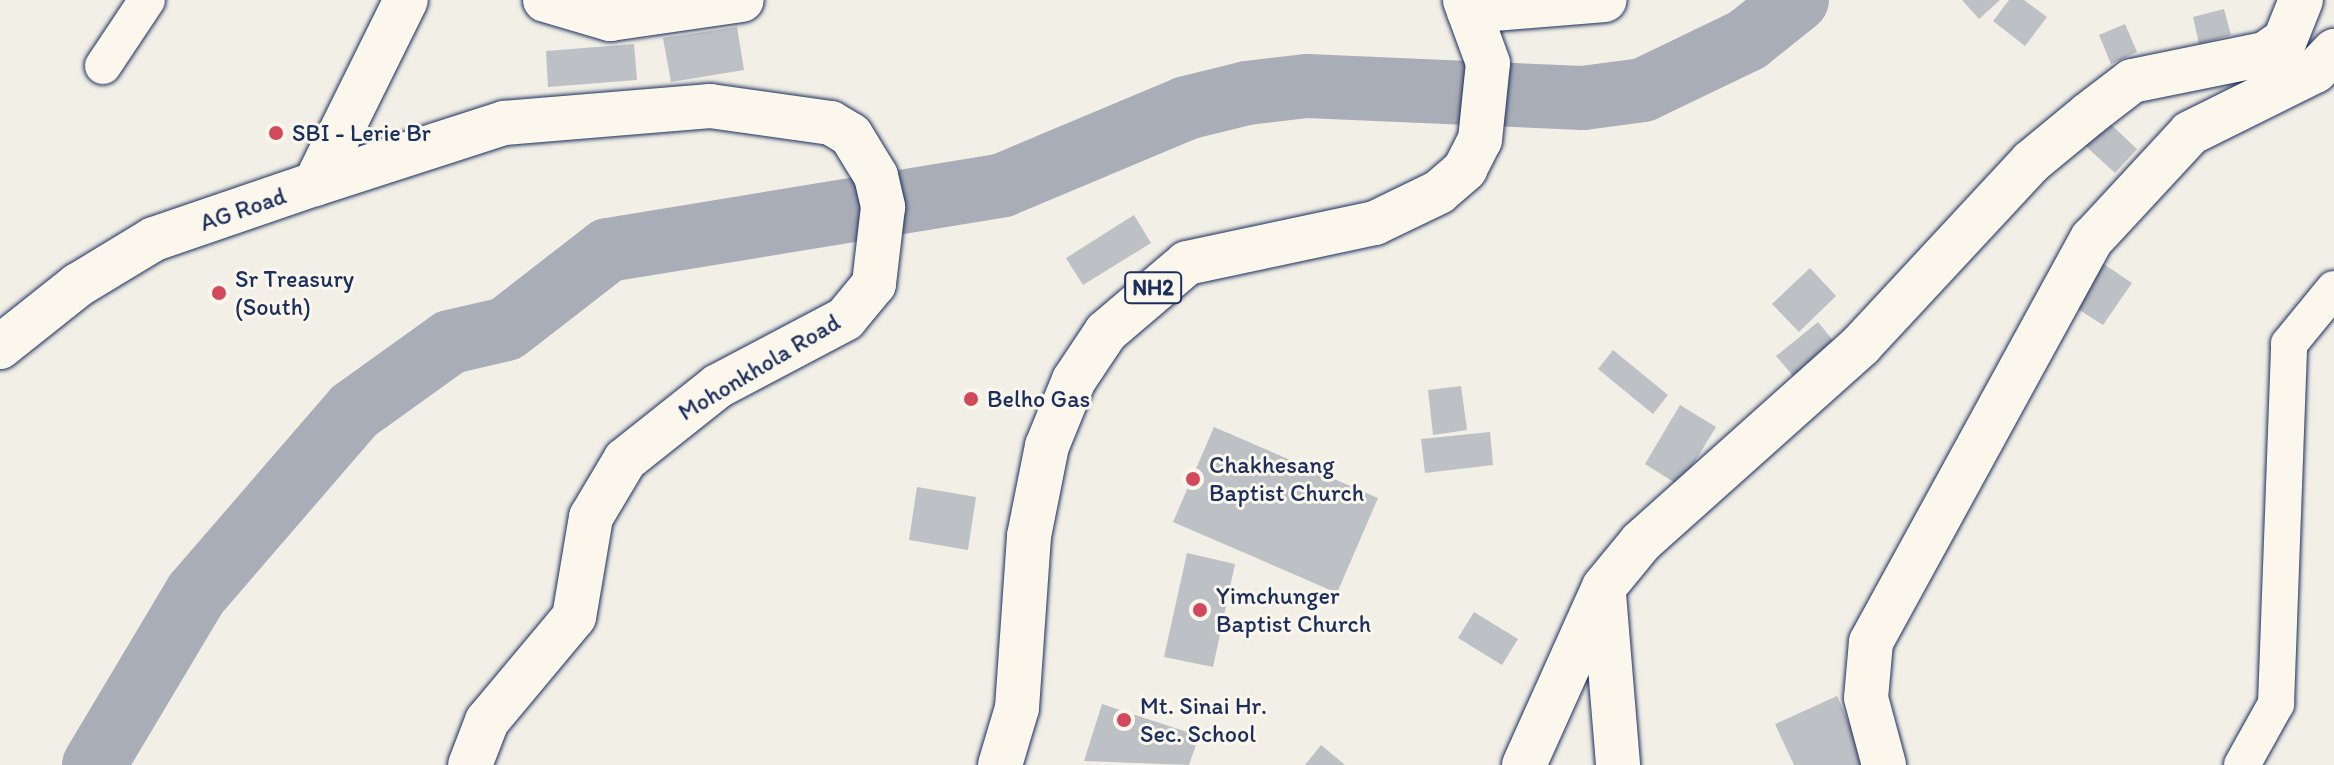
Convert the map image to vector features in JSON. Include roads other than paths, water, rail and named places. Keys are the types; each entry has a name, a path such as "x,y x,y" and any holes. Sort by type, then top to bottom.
{"main road":[{"name":"AG Road","path":"0,347 78,285 154,239 315,184 406,0"},
{"path":"545,0 610,19 742,0"},
{"path":"1467,5 1605,0"},
{"path":"1524,765 1604,587 1641,542 1861,345 2031,162 2132,81 2265,54 2285,40 2301,0"},
{"name":"NH2","path":"1000,765 1017,708 1029,536 1047,446 1074,380 1127,310 1187,263 1375,223 1439,192 1465,169 1480,140 1488,63 1467,5"},
{"path":"1884,765 1866,698 1871,642 2092,239 2190,133 2315,71 2334,51"},
{"name":"Mohonkhola Road","path":"315,184 504,123 710,106 831,123 851,135 876,176 882,233 874,284 845,319 718,386 625,460 591,517 574,617 487,721 470,765"},
{"path":"1604,587 1618,765"}],"street":[{"path":"103,66 147,0"},
{"path":"2242,765 2276,704 2289,344 2334,289"}],"waterway":[{"path":"94,765 196,594 354,411 450,342 506,329 608,250 1003,185 1186,108 1247,93 1307,86 1583,98 1643,90 1747,40 1797,0"}],"place":[{"name":"SBI - Lerie Br","path":"276,133"},
{"name":"Sr Treasury (South)","path":"219,293"},
{"name":"Belho Gas","path":"971,399"},
{"name":"Chakhesang Baptist Church","path":"1193,479"},
{"name":"Yimchunger Baptist Church","path":"1200,610"},
{"name":"Mt. Sinai Hr. Sec. School","path":"1124,720"}]}
